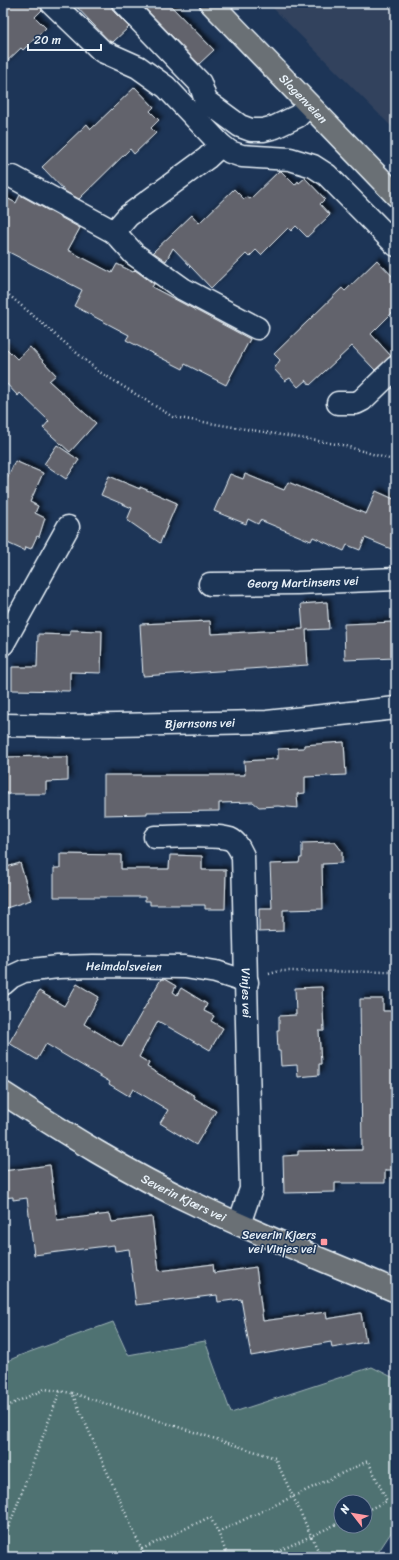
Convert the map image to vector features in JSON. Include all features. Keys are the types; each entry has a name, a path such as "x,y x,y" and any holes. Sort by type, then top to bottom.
{"main road":[{"name":"Slagenveien","path":"211,3 396,195"},
{"name":"Severin Kjærs vei","path":"3,1093 53,1126 123,1167 194,1204 396,1291"}],"street":[{"path":"52,3 102,51 138,66 166,87 221,145 230,152 242,156 290,159 313,166 327,175 396,245"},
{"path":"124,3 200,83 206,101"},
{"path":"182,104 190,99 206,101 240,126 252,130 263,130 275,127 298,116 309,105"},
{"path":"114,232 128,216 207,158 221,145"},
{"path":"13,178 114,232 134,254 183,288 257,328"},
{"path":"338,403 356,403 362,400 396,367"},
{"path":"3,644 68,527"},
{"name":"Georg Martinsens vei","path":"210,584 298,583 396,579"},
{"name":"Bjørnsons vei","path":"3,725 68,726 267,722 396,708"},
{"name":"Vinjes vei","path":"155,837 219,837 231,840 238,846 243,856 251,1189 239,1224"},
{"name":"Heimdalsveien","path":"3,984 11,977 24,971 58,967 93,966 185,967 216,972 247,982"}],"path":[{"path":"3,290 98,371 173,417 342,445 396,461"},
{"path":"247,982 280,971 396,972"},
{"path":"3,1408 45,1389 72,1393 275,1458 294,1496 320,1557"},
{"path":"3,1542 60,1391"},
{"path":"72,1393 145,1557"},
{"path":"218,1532 368,1461 387,1501 373,1507"},
{"path":"142,1549 210,1518 218,1532 228,1557"},
{"path":"266,1557 333,1525"},
{"path":"141,1557 142,1549"},
{"path":"391,1557 396,1550"}],"shaded area":[{"path":"268,3 396,3 396,131"}],"green space":[{"path":"113,1322 128,1355 205,1341 231,1413 372,1367 396,1379 396,1525 375,1557 3,1557 3,1363 21,1355"}],"building":[{"path":"3,3 40,3 42,10 35,17 46,28 23,50 21,48 3,65"},
{"path":"73,3 111,3 114,12 129,27 113,42 109,41"},
{"path":"140,3 168,3 214,50 199,64"},
{"path":"135,87 154,107 150,111 159,120 151,128 156,133 134,154 130,149 79,199 66,192 42,167 87,124 91,129"},
{"path":"279,171 281,171 295,185 298,181 299,183 305,178 325,199 320,204 330,215 307,237 296,226 291,231 288,228 261,255 256,250 249,257 246,254 211,288 173,248 166,261 153,252 192,215 199,223 234,189 244,199 247,197 250,199"},
{"path":"20,195 80,228 68,250 112,273 117,264 133,272 135,270 154,284 152,287 250,339 226,385 185,364 183,369 126,340 129,335 74,306 82,290 3,249 3,196 16,203"},
{"path":"377,260 396,280 396,309 371,334 391,356 375,370 352,346 310,385 306,380 298,387 290,378 285,381 274,369 280,360 274,354 342,288 345,291"},
{"path":"3,345 17,359 30,347 56,375 49,381 96,423 70,452 43,428 49,421 20,393 18,396 3,380"},
{"path":"57,445 79,460 66,479 44,464"},
{"path":"15,461 43,473 30,502 38,506 35,513 45,518 39,537 37,536 31,549 26,547 25,551 3,541 3,488"},
{"path":"230,474 243,479 245,474 284,490 288,482 366,514 376,491 396,500 396,551 365,538 360,550 347,545 344,551 313,537 311,541 260,520 258,524 248,519 246,524 214,511"},
{"path":"109,476 140,489 140,487 177,503 160,543 127,520 132,508 101,495"},
{"path":"327,602 329,629 306,630 308,665 143,676 140,624 210,621 211,634 303,629 301,604"},
{"path":"396,622 396,658 345,660 344,624"},
{"path":"70,630 102,631 101,673 70,672 70,691 12,690 12,667 37,667 38,634 70,635"},
{"path":"344,742 346,775 305,777 305,793 297,794 298,808 278,806 259,807 253,802 219,803 219,811 147,812 147,814 104,815 104,775 245,775 244,761 278,759 278,749 304,748 304,745"},
{"path":"5,757 68,757 68,781 46,782 46,794 3,794 3,759 5,759"},
{"path":"335,842 342,851 342,863 322,864 323,909 283,910 283,931 259,932 259,909 272,909 270,864 299,863 300,858 302,858 302,843"},
{"path":"60,854 121,855 121,869 169,869 170,855 202,856 202,870 226,870 225,909 205,909 205,905 150,905 150,901 145,901 145,897 54,897 54,868 60,868"},
{"path":"20,863 31,900 3,909 3,868"},
{"path":"161,979 164,979 176,986 173,992 177,995 181,988 207,1004 204,1011 214,1016 211,1021 223,1028 210,1050 158,1021 139,1057 149,1063 147,1067 195,1096 194,1098 216,1111 196,1145 160,1123 168,1110 133,1089 129,1096 109,1084 110,1082 46,1044 37,1060 9,1043 39,991 64,1006 77,984 99,997 84,1024 122,1047"},
{"path":"322,987 324,1031 319,1031 321,1064 319,1064 319,1075 298,1077 297,1065 281,1066 280,1051 278,1051 277,1030 279,1030 279,1016 296,1015 295,988"},
{"path":"360,999 383,999 383,1011 396,1011 396,1170 385,1170 385,1183 335,1183 335,1192 284,1193 283,1156 298,1155 298,1151 362,1150"},
{"path":"50,1165 57,1220 110,1214 112,1222 152,1217 159,1271 213,1264 214,1273 256,1267 263,1321 326,1312 327,1319 361,1313 366,1342 332,1348 331,1342 251,1356 241,1299 218,1302 217,1295 136,1305 129,1249 115,1251 114,1245 34,1255 27,1198 13,1200 13,1197 3,1198 3,1171"}],"place":[{"name":"Severin Kjærs vei Vinjes vei","path":"324,1242"}]}
